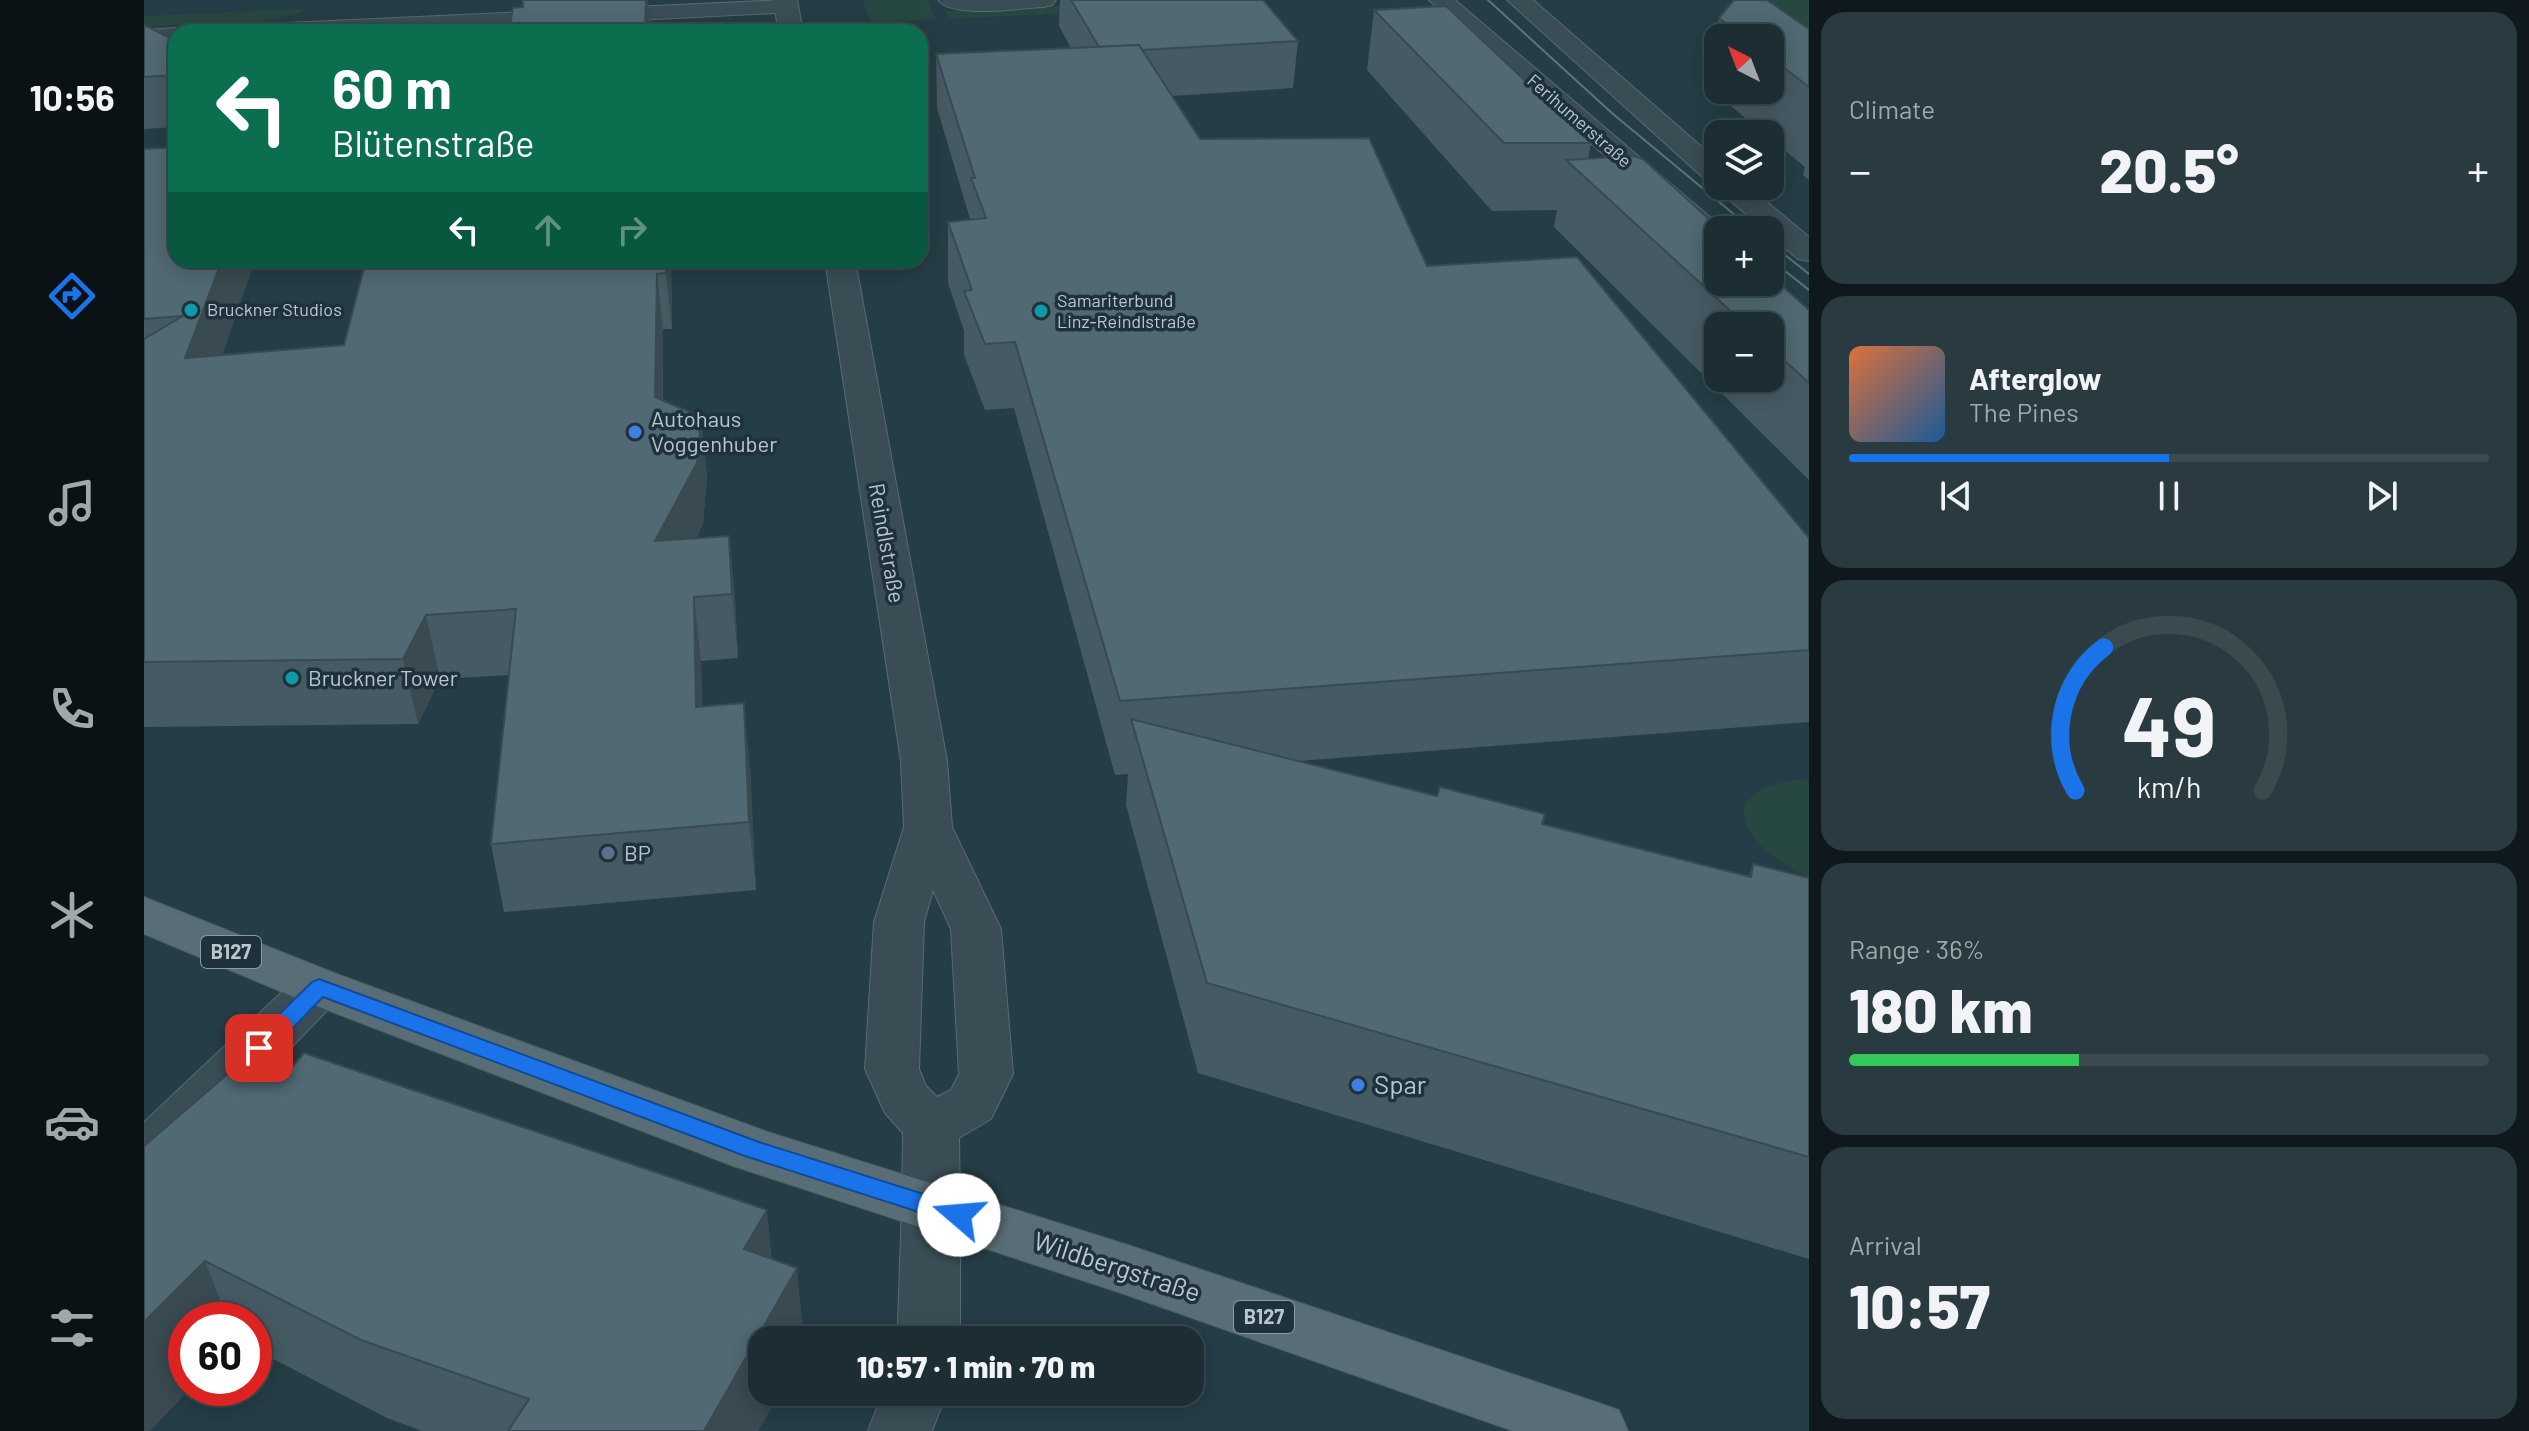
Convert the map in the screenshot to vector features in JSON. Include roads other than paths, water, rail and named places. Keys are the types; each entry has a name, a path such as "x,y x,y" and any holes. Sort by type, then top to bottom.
{"main road":[{"name":"Wildbergstraße","path":"144,914 319,987 753,1150 1170,1284 1596,1431"}],"street":[{"path":"950,0 961,4 1044,0"},
{"name":"Ferihumerstraße","path":"1441,0 1704,228"},
{"path":"1519,0 1704,164"},
{"path":"323,24 329,3"},
{"path":"399,24 785,4 789,24"},
{"path":"144,37 168,36"},
{"path":"1747,200 1809,252"},
{"name":"Reindlstraße","path":"841,268 924,761 928,827 899,922 892,1069 904,1098 931,1127 972,1104 986,1074 976,929 928,827"},
{"path":"144,1156 239,1068 319,987"},
{"path":"928,1326 931,1127"},
{"path":"900,1431 910,1406"}],"tram line":[{"path":"1488,0 1613,114 1736,216"},
{"path":"1784,254 1809,274"},
{"path":"1784,270 1809,290"}],"place":[{"name":"Bruckner Studios","path":"191,310"},
{"name":"Samariterbund Linz-Reindlstraße","path":"1041,311"},
{"name":"Autohaus Voggenhuber","path":"635,432"},
{"name":"Bruckner Tower","path":"292,678"},
{"name":"BP","path":"608,853"},
{"name":"Spar","path":"1358,1085"}]}
